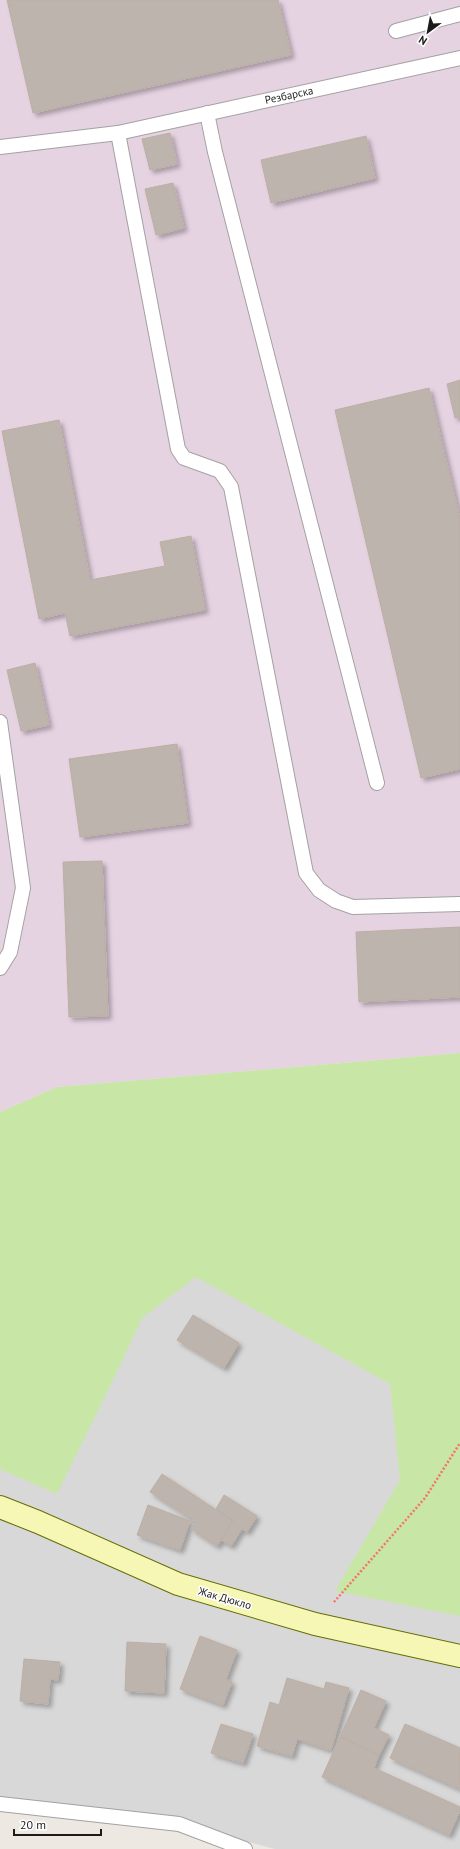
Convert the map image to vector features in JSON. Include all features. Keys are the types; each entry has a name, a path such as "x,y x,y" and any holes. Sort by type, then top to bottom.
{"street":[{"name":"Жак Дюкло","path":"0,1508 38,1522 178,1584 315,1624 460,1656"}],"lane":[{"path":"396,31 460,14"},
{"name":"Резбарска","path":"0,147 118,133 460,58"},
{"path":"207,113 214,152 377,783"},
{"path":"118,133 178,449 184,458 220,471 231,487 306,873 319,890 336,901 353,907 460,904"},
{"path":"0,722 2,748 23,888 10,952 0,968"},
{"path":"0,1804 179,1824 245,1849"}],"path":[{"path":"315,1624 425,1498 460,1443"}],"shaded area":[{"path":"0,0 460,0 460,1053 57,1087 0,1112"},
{"path":"460,1053 460,1849 275,1849 179,1824 0,1804 0,1112"}],"green space":[{"path":"460,1053 460,1616 335,1591 400,1480 390,1384 196,1277 142,1318 57,1494 0,1469 0,1112 57,1087"}],"building":[{"path":"7,0 278,0 291,55 33,113"},
{"path":"170,133 177,164 150,170 142,139"},
{"path":"366,136 375,178 271,203 261,160"},
{"path":"173,183 184,228 156,235 145,189"},
{"path":"460,380 460,417 455,418 447,384"},
{"path":"429,388 460,519 460,769 421,778 335,410"},
{"path":"59,420 90,580 165,566 160,542 191,536 205,610 70,636 65,613 39,619 2,431"},
{"path":"35,663 49,725 21,731 7,670"},
{"path":"177,744 188,823 80,837 69,759"},
{"path":"102,861 108,1016 69,1017 63,862"},
{"path":"460,927 460,997 359,1002 356,932"},
{"path":"193,1315 239,1343 224,1368 177,1340"},
{"path":"162,1474 233,1521 217,1546 191,1529 196,1522 150,1492"},
{"path":"224,1495 257,1516 247,1532 242,1529 231,1546 221,1540 233,1521 216,1509"},
{"path":"148,1505 190,1521 180,1550 137,1535"},
{"path":"200,1636 237,1650 226,1679 232,1682 223,1705 180,1689"},
{"path":"127,1642 166,1644 164,1693 125,1691"},
{"path":"24,1659 60,1662 58,1680 50,1679 48,1704 20,1701"},
{"path":"287,1678 324,1689 326,1682 349,1688 331,1750 297,1739 292,1756 257,1746 270,1702 279,1705"},
{"path":"361,1690 386,1701 374,1728 389,1735 379,1755 340,1737"},
{"path":"221,1724 253,1734 243,1763 211,1753"},
{"path":"405,1724 460,1748 460,1789 390,1758"},
{"path":"340,1737 379,1755 374,1768 460,1807 460,1811 449,1835 322,1777"}]}
